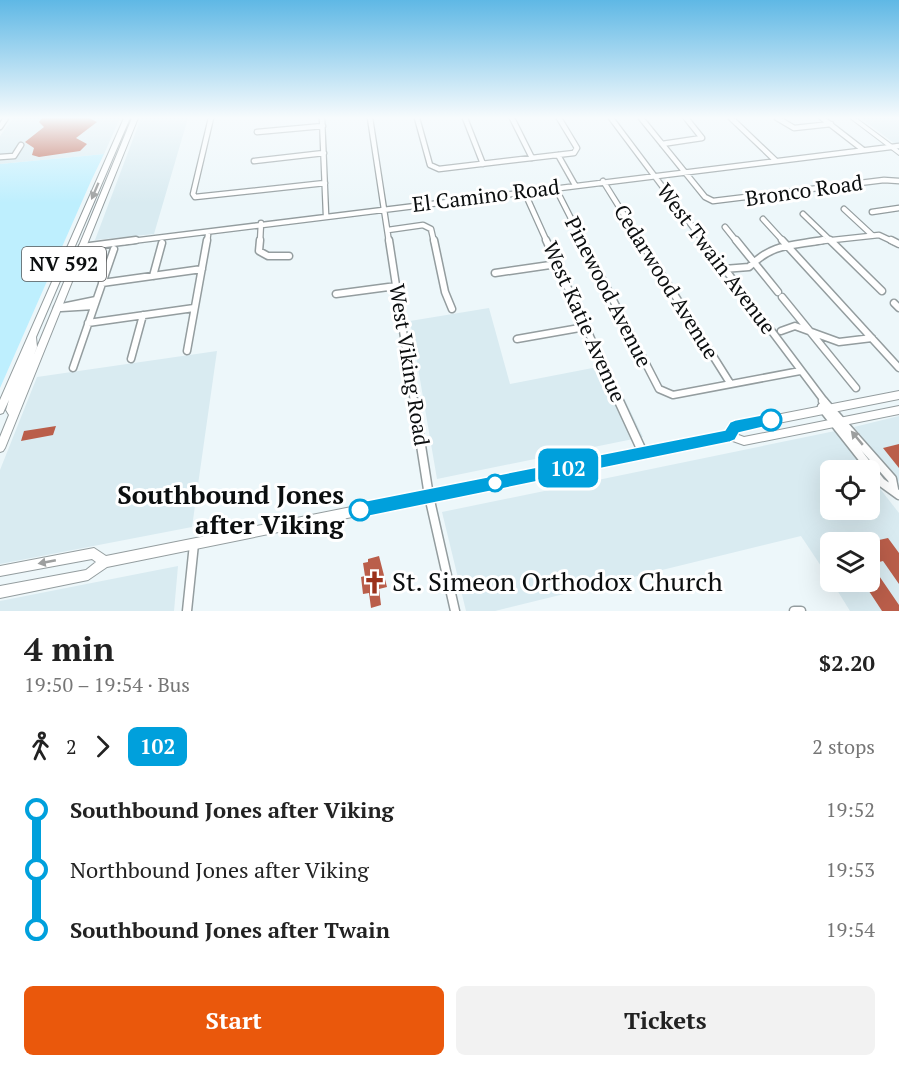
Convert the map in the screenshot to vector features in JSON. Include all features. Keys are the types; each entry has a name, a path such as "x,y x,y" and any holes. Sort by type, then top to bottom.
{"main road":[{"name":"NV 592","path":"0,410 115,147"},
{"path":"118,147 115,156 118,158"},
{"name":"NV 592","path":"0,448 123,147"},
{"path":"891,147 899,153"},
{"path":"109,160 112,161 113,171"},
{"path":"77,233 81,237 79,245 82,247"},
{"path":"68,254 72,258 69,264 73,268"},
{"path":"27,383 22,375 35,340 31,338"},
{"path":"13,380 18,381 10,405 10,410 14,413"},
{"path":"730,436 735,427 826,406 899,395"},
{"path":"0,592 88,574 105,562 429,496 730,436 744,441 899,410"},
{"path":"0,571 94,553 105,562"}],"street":[{"path":"0,157 14,156 21,147"},
{"path":"204,147 193,194 195,197 325,183"},
{"path":"324,147 326,215"},
{"name":"West Viking Road","path":"374,147 429,496 455,611"},
{"path":"425,147 433,168 558,155 577,151 575,147"},
{"path":"476,147 483,164"},
{"path":"526,147 532,158"},
{"name":"West Twain Avenue","path":"633,147 826,406 843,421 892,479 896,492"},
{"path":"664,147 684,171"},
{"path":"762,147 776,160"},
{"name":"El Camino Road","path":"82,247 885,147"},
{"path":"254,161 324,153"},
{"path":"558,155 575,185"},
{"name":"Bronco Road","path":"684,171 705,197 712,201 897,181"},
{"name":"Cedarwood Avenue","path":"603,181 730,383"},
{"name":"Pinewood Avenue","path":"555,187 655,383 665,393 673,395 730,383"},
{"name":"West Katie Avenue","path":"524,191 643,453"},
{"path":"872,212 899,208"},
{"path":"843,209 871,235"},
{"path":"803,214 882,291"},
{"path":"763,219 899,368"},
{"path":"261,223 259,251 268,256 289,256"},
{"path":"388,230 423,225 431,229 445,292 452,309"},
{"path":"725,227 752,264 780,294 856,388"},
{"path":"187,351 208,235"},
{"path":"724,269 752,264 763,254 789,246 830,239 871,235 898,243"},
{"path":"153,276 162,243"},
{"path":"73,368 114,249"},
{"path":"495,273 557,264"},
{"path":"102,283 202,269"},
{"path":"336,294 396,286"},
{"path":"57,308 95,303"},
{"path":"88,323 195,308"},
{"path":"131,359 142,315"},
{"path":"517,339 585,327"},
{"path":"770,332 799,328 839,342 872,338"},
{"path":"730,383 800,371"},
{"name":"West Twain Avenue","path":"826,406 833,423 881,482 896,492"},
{"path":"187,611 189,565 194,544"},
{"path":"794,611 801,611"}],"shaded area":[{"path":"0,147 107,147 104,154 0,164"},
{"path":"130,147 180,147 154,234 95,240"},
{"path":"104,154 91,181 0,388 0,164"},
{"path":"489,308 510,384 608,365 643,437 437,479 410,321"},
{"path":"217,351 192,527 0,564 0,470 37,377"},
{"path":"899,416 899,482 854,427"},
{"path":"835,431 857,460 820,460 820,520 880,520 880,489 899,513 899,611 850,611 838,592 880,592 880,532 820,532 820,564 801,536 495,611 466,611 442,512"},
{"path":"178,566 174,611 0,611 0,601"}],"building":[{"path":"32,147 84,147 80,151 39,157 32,155 34,148"},
{"path":"56,426 53,435 21,441 24,431"},
{"path":"899,444 899,468 883,448"},
{"path":"888,538 899,553 899,584 883,561 880,562 880,540"},
{"name":"St. Simeon Orthodox Church","path":"379,556 387,587 379,589 381,605 371,608 369,593 363,594 361,577 365,576 363,563"},
{"path":"880,577 899,605 899,611 882,611 870,592 880,592"}],"bus line":[{"name":"102","path":"360,510 730,436 735,427 771,420"}],"place":[{"name":"Southbound Jones after Viking","path":"360,510"},
{"name":"St. Simeon Orthodox Church","path":"374,582"}]}
